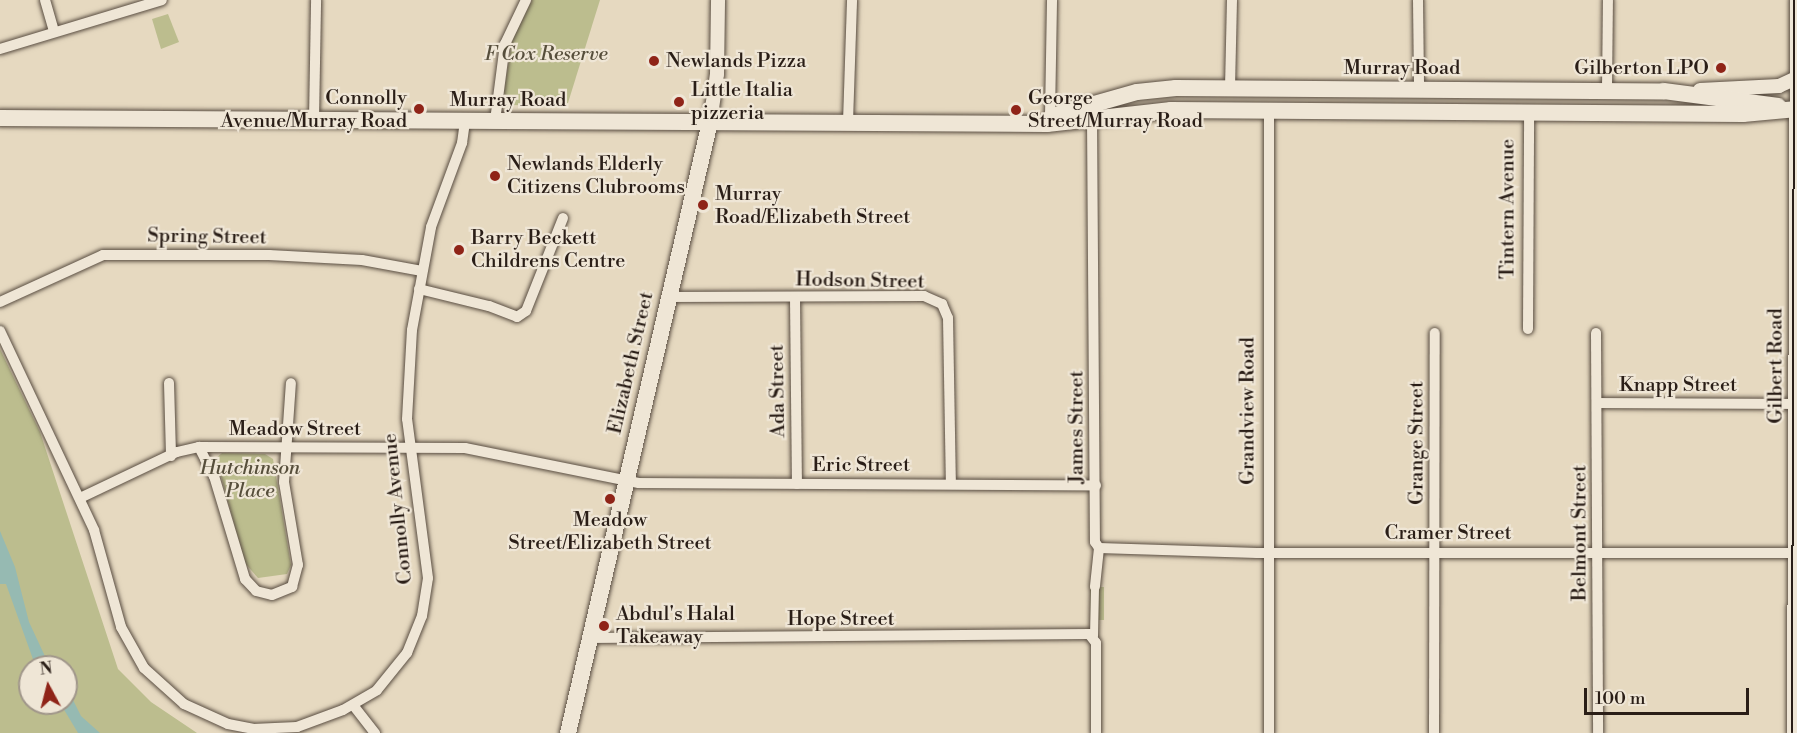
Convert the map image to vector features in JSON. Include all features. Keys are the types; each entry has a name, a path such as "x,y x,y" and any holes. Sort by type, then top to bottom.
{"main road":[{"path":"1230,87 1230,110"},
{"name":"Murray Road","path":"1016,123 1156,88 1664,91 1795,109"},
{"name":"Grandview Road","path":"1269,110 1270,88"},
{"path":"1418,112 1419,88"},
{"name":"Tintern Avenue","path":"1529,90 1529,114"},
{"path":"1606,113 1607,90"},
{"name":"Murray Road","path":"0,118 1047,124 1147,110 1743,114 1795,109"},
{"name":"Elizabeth Street","path":"568,733 710,122"}],"street":[{"path":"45,0 54,32"},
{"path":"0,49 162,0"},
{"path":"314,120 316,0"},
{"path":"495,122 505,44 526,0"},
{"name":"Elizabeth Street","path":"710,122 717,74 718,0"},
{"path":"848,122 852,0"},
{"path":"1050,116 1052,0"},
{"path":"1230,87 1232,0"},
{"path":"1418,0 1419,88"},
{"path":"1607,90 1608,0"},
{"name":"Gilbert Road","path":"1794,733 1797,0"},
{"path":"1664,91 1767,87 1796,78"},
{"name":"Grandview Road","path":"1269,110 1269,733"},
{"name":"Tintern Avenue","path":"1528,329 1529,114"},
{"name":"James Street","path":"1092,118 1095,542 1099,548 1094,636 1096,733"},
{"name":"Connolly Avenue","path":"0,331 80,498 103,558 121,627 144,668 184,704 228,724 253,729 297,727 353,705 377,690 407,653 422,616 428,578 409,448 406,396 419,289 430,227 462,143 465,121"},
{"path":"419,289 489,306 517,317 526,311 562,219"},
{"name":"Spring Street","path":"0,302 104,255 269,255 362,260 422,271"},
{"name":"Hodson Street","path":"668,297 924,296 942,304 948,318 951,483"},
{"name":"Ada Street","path":"795,298 797,484"},
{"name":"Grange Street","path":"1434,733 1435,333"},
{"name":"Belmont Street","path":"1596,333 1599,554 1598,733"},
{"path":"169,383 171,456"},
{"path":"199,447 214,476 245,579 256,591 272,595 292,587 298,564 284,482 291,383"},
{"name":"Knapp Street","path":"1598,403 1796,404"},
{"name":"Meadow Street","path":"80,498 171,456 199,447 465,448 627,478"},
{"name":"Eric Street","path":"627,478 639,483 1096,485"},
{"name":"Cramer Street","path":"1099,548 1269,553 1434,551 1599,554 1796,553"},
{"name":"Hope Street","path":"589,638 1094,636"},
{"path":"353,705 375,733"}],"green space":[{"name":"F Cox Reserve","path":"532,0 600,0 567,106 508,105 504,92 512,41"},
{"path":"168,14 179,42 161,49 152,19"},
{"path":"0,349 40,432 118,669 151,702 197,733 0,733"},
{"name":"Hutchinson Place","path":"222,453 265,454 273,459 291,565 287,574 258,578 245,563 216,458"},
{"path":"1090,587 1104,587 1104,620 1090,620"}],"water":[{"path":"0,531 15,567 29,622 44,655 31,655 6,584 0,584"},
{"path":"78,710 81,716 100,733 78,733 67,715 78,715"}],"tram line":[{"path":"1792,733 1794,0"}],"place":[{"name":"Newlands Pizza","path":"654,61"},
{"name":"Gilberton LPO","path":"1721,68"},
{"name":"Little Italia pizzeria","path":"679,102"},
{"name":"Connolly Avenue/Murray Road","path":"419,109"},
{"name":"George Street/Murray Road","path":"1016,110"},
{"name":"Newlands Elderly Citizens Clubrooms","path":"495,176"},
{"name":"Murray Road/Elizabeth Street","path":"703,205"},
{"name":"Barry Beckett Childrens Centre","path":"459,250"},
{"name":"Meadow Street/Elizabeth Street","path":"610,499"},
{"name":"Abdul's Halal Takeaway","path":"604,626"}]}
